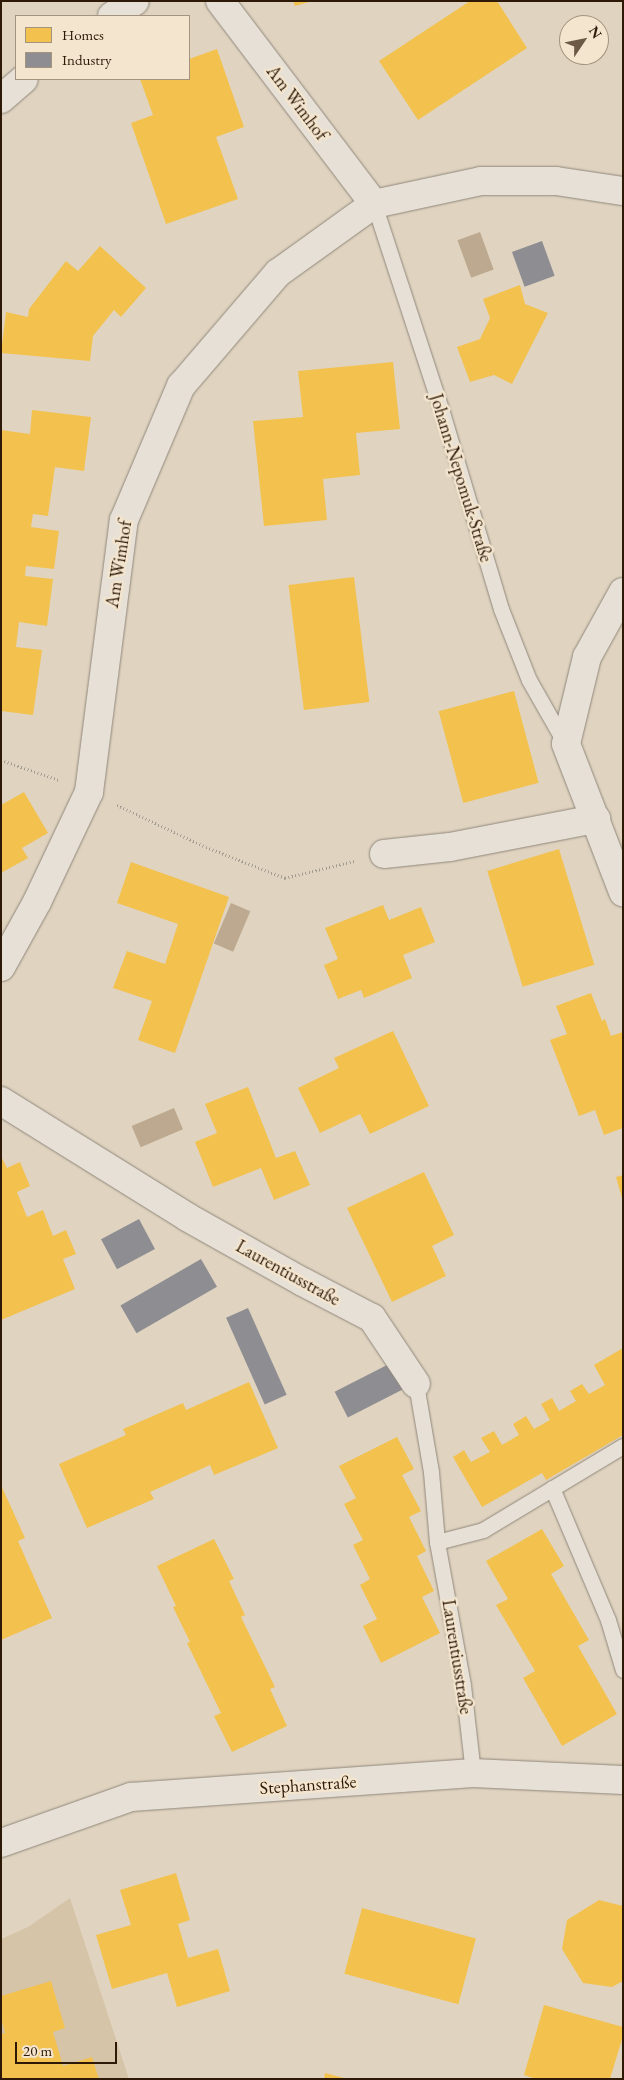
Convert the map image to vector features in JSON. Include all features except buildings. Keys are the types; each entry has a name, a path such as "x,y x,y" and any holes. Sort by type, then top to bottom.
{"street":[{"path":"114,15 135,1"},
{"name":"Am Wimhof","path":"220,1 374,204"},
{"path":"1,99 23,80"},
{"name":"Am Wimhof","path":"1,967 37,902 90,792 124,520 181,386 278,273 374,204 481,181 556,181 623,191"},
{"path":"566,744 587,658 623,592"},
{"name":"Johann-Nepomuk-Straße","path":"566,744 623,892"},
{"path":"384,854 450,847 596,819"},
{"name":"Laurentiusstraße","path":"1,1101 188,1217 372,1318 416,1384"},
{"name":"Stephanstraße","path":"1,1843 130,1797 473,1773 623,1780"}],"lane":[{"name":"Johann-Nepomuk-Straße","path":"374,204 501,608 529,680 566,744"},
{"name":"Laurentiusstraße","path":"416,1384 431,1472 437,1542 463,1685 473,1773"},
{"path":"437,1542 483,1530 623,1446"},
{"path":"552,1488 608,1620 623,1670"}],"path":[{"path":"1,760 10,761 90,792 206,847 285,878 384,854"}],"shaded area":[{"path":"480,232 494,270 471,278 457,240"},
{"path":"231,903 250,911 233,952 214,944"},
{"path":"174,1108 183,1129 141,1147 132,1126"},
{"path":"70,1898 129,2079 1,2079 1,1939 28,1927"}]}
